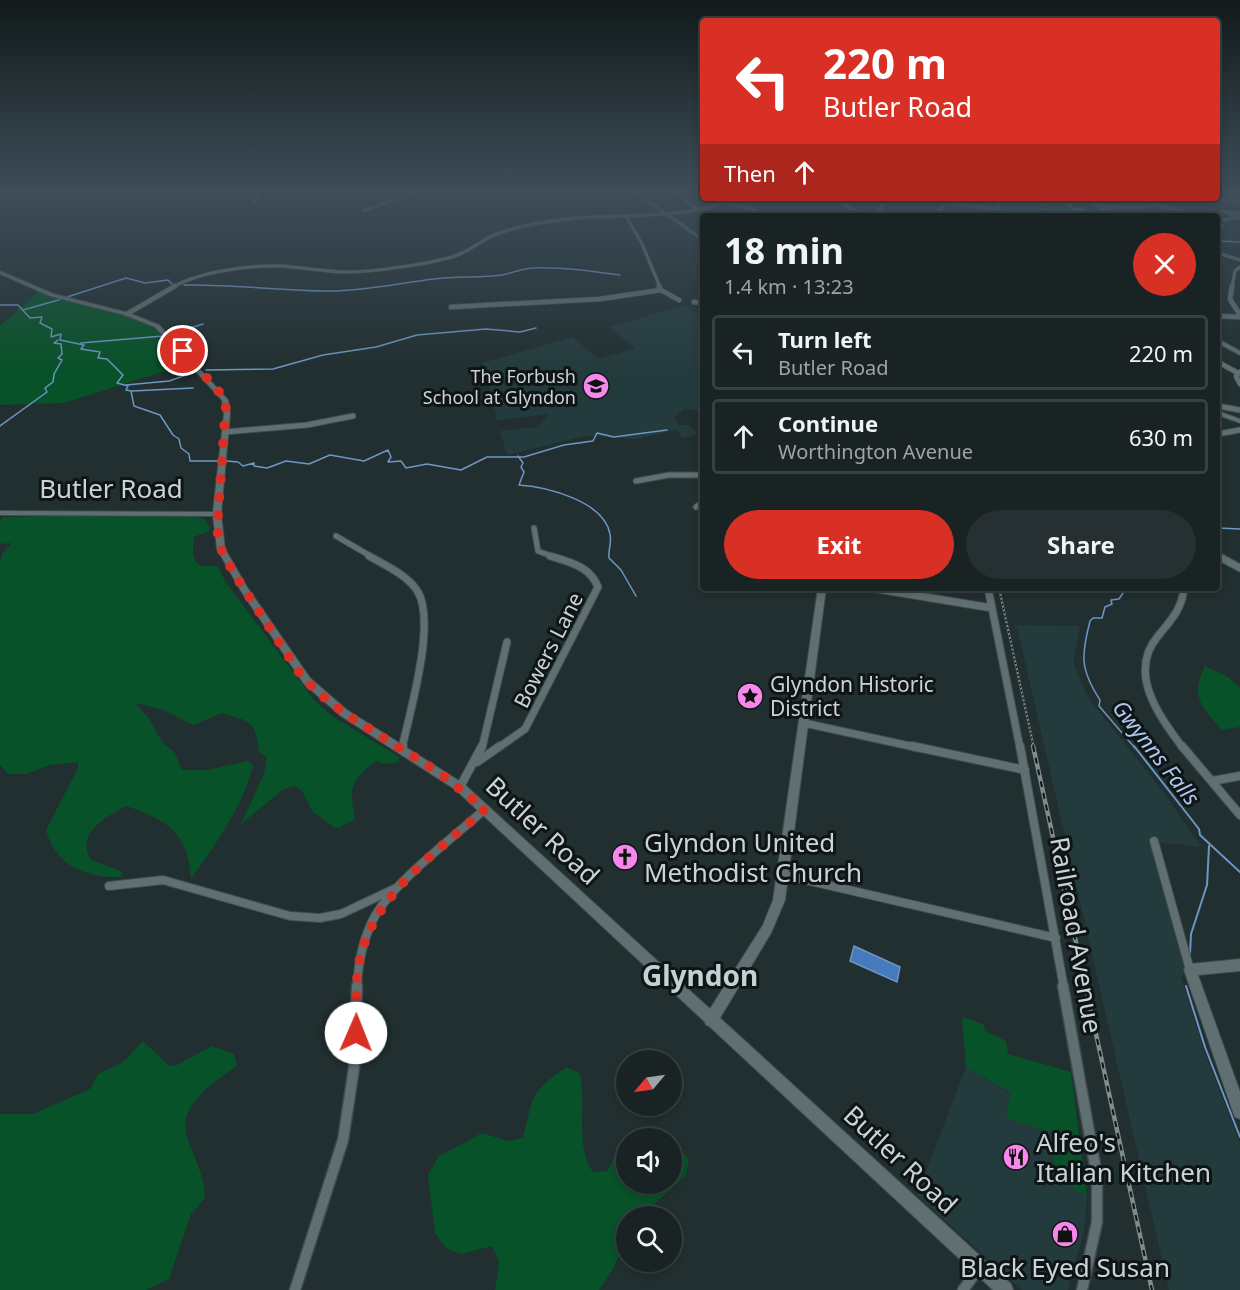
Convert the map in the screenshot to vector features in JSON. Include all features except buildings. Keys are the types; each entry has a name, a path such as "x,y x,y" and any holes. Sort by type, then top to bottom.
{"main road":[{"path":"0,272 52,295 128,314 151,323 166,333 221,394 227,407 217,514"},
{"path":"1220,342 1240,353"},
{"path":"1220,414 1240,421"},
{"name":"Butler Road","path":"0,513 217,514 218,536 226,560 298,671 328,702 460,787 1005,1290"},
{"path":"711,1020 772,919 784,875 822,591"},
{"path":"1240,965 1190,970 1205,1019 1240,1112"}],"street":[{"path":"128,314 177,285 227,270 277,266 343,272 426,262 461,252"},
{"path":"645,252 661,290"},
{"path":"1220,254 1240,260"},
{"path":"1240,267 1235,271 1230,299 1240,316"},
{"path":"451,307 610,298 661,290 679,300"},
{"path":"694,302 700,303"},
{"path":"1220,316 1240,316"},
{"path":"1220,363 1239,372 1240,384"},
{"path":"1220,406 1240,410"},
{"path":"225,432 307,425 353,416"},
{"path":"1220,434 1237,431 1240,435"},
{"path":"636,481 669,475 700,475"},
{"path":"696,507 700,504"},
{"name":"Bowers Lane","path":"477,762 525,729 598,587 595,578 573,564 538,551 534,528"},
{"path":"336,536 412,585 425,607 425,627 402,749"},
{"path":"1220,557 1240,568"},
{"path":"889,591 992,608"},
{"name":"Railroad Avenue","path":"989,591 1025,770 1097,1176 1097,1222 1082,1290"},
{"path":"1184,591 1181,608 1145,655 1143,678 1148,697 1158,712 1240,815"},
{"path":"460,787 477,762 488,738 499,666 507,642"},
{"path":"804,723 1025,770"},
{"path":"1212,780 1240,776"},
{"path":"295,1290 314,1235 348,1113 354,1068 357,986 362,951 376,915 399,887 485,809"},
{"path":"1154,841 1190,970"},
{"path":"784,875 1056,938"},
{"path":"109,886 162,880 290,915 320,918 341,914 399,887"},
{"path":"963,1290 980,1267"}],"shaded area":[{"name":"The Forbush School at Glyndon","path":"685,305 700,316 700,411 684,409 675,417 678,425 688,425 698,434 682,438 677,430 636,439 584,436 507,455 500,431 537,427 550,414 497,420 483,363 572,337 599,359 635,348 609,327"},
{"path":"1014,625 1080,626 1073,663 1088,698 1162,790 1201,847 1158,842 1192,963 1181,977 1204,1051 1240,1143 1240,1290 1169,1290 1018,631"},
{"path":"966,1067 1011,1094 1006,1118 1054,1133 1053,1179 1087,1196 1084,1231 1068,1290 1022,1290 917,1195"}],"green space":[{"path":"39,291 129,316 157,328 191,363 64,403 0,405 0,326"},
{"path":"191,516 204,519 210,527 209,531 194,537 193,555 196,562 204,566 218,566 225,581 314,700 332,716 399,757 399,762 385,764 376,761 356,780 352,792 355,819 339,828 334,827 312,811 302,791 295,786 284,789 241,824 264,774 267,758 259,752 255,733 250,724 222,713 193,725 164,710 135,703 150,720 162,742 175,753 182,770 207,770 248,761 253,766 242,797 219,839 191,879 185,850 173,830 153,817 126,806 95,827 87,841 90,859 123,872 120,877 84,872 64,861 50,842 46,830 78,768 78,762 50,765 26,774 8,774 0,765 0,562 2,554 12,543 0,544 0,521 3,517"},
{"path":"1205,666 1228,677 1240,688 1240,727 1222,730 1203,707 1198,694 1198,686"},
{"path":"962,1017 983,1024 985,1031 1006,1041 1008,1054 1071,1072 1087,1196 1053,1179 1054,1133 1006,1118 1011,1093 966,1067"},
{"path":"143,1041 168,1065 175,1066 212,1046 234,1054 237,1066 200,1095 192,1104 187,1115 185,1125 187,1137 201,1175 205,1198 191,1214 169,1279 146,1290 0,1290 0,1114 33,1114 90,1089 98,1074 123,1062"},
{"path":"567,1067 580,1074 582,1138 587,1161 593,1172 607,1171 616,1155 616,1194 665,1194 652,1206 616,1206 616,1262 599,1290 495,1290 499,1262 492,1246 461,1254 446,1248 435,1233 428,1175 438,1157 482,1133 508,1141 523,1138 535,1096 539,1089"},
{"path":"682,1153 689,1158 686,1175 682,1179"}],"water":[{"path":"854,946 900,967 897,982 850,961"}],"waterway":[{"path":"184,285 343,291 443,278 502,275 530,268 620,275"},
{"path":"67,297 126,278 145,283 168,280 172,284"},
{"path":"23,310 62,299"},
{"path":"0,305 18,305 30,318 42,317 40,323 52,329 51,337 61,334 60,340 84,345 81,349 100,352 98,358 107,359 123,375 117,383 128,386 126,390 131,391 134,406 160,415 173,435 179,439 181,448 189,454 190,461 218,461"},
{"path":"172,334 203,324"},
{"path":"206,370 273,369 323,355 376,347 417,335 486,329 520,332 536,328"},
{"path":"81,343 163,336"},
{"path":"0,426 47,392 45,388 53,382 54,374 62,360 58,358 62,354 61,344 54,343 58,340"},
{"path":"126,385 169,381 195,372"},
{"path":"132,391 193,388"},
{"path":"519,457 564,445 593,441 597,433 614,437 667,430"},
{"path":"227,461 238,462 243,466 254,463 254,466 267,468 286,461 309,464 330,455 364,461 388,450 391,457 388,462 401,461 406,468 427,464 461,470 487,457 519,457"},
{"path":"519,457 523,463 521,467 524,472 519,485 544,489 573,498 597,513 606,523 610,534 609,558 621,570 636,596"},
{"path":"1220,528 1240,529"},
{"name":"Gwynns Falls","path":"1124,591 1119,599 1111,600 1112,604 1105,607 1102,618 1093,618 1090,621 1084,662 1089,680 1100,700 1099,706 1135,748"},
{"name":"Gwynns Falls","path":"1134,746 1199,829 1200,835 1240,872"},
{"path":"1190,954 1191,934 1207,885 1209,846"},
{"path":"1186,986 1205,1047 1240,1137"}],"railway":[{"path":"1000,591 1034,748"},
{"path":"1033,746 1152,1290"}],"place":[{"name":"The Forbush School at Glyndon","path":"596,386"},
{"name":"Glyndon Historic District","path":"750,696"},
{"name":"Glyndon United Methodist Church","path":"625,857"},
{"name":"Alfeo's Italian Kitchen","path":"1016,1157"},
{"name":"Black Eyed Susan","path":"1065,1234"}],"district":[{"name":"Glyndon","path":"700,975"}],"route":[{"path":"183,351 224,397 226,404 217,514 221,549 244,589 298,671 328,702 438,772 460,787 485,809 399,887 376,915 358,966 356,1033"}]}
